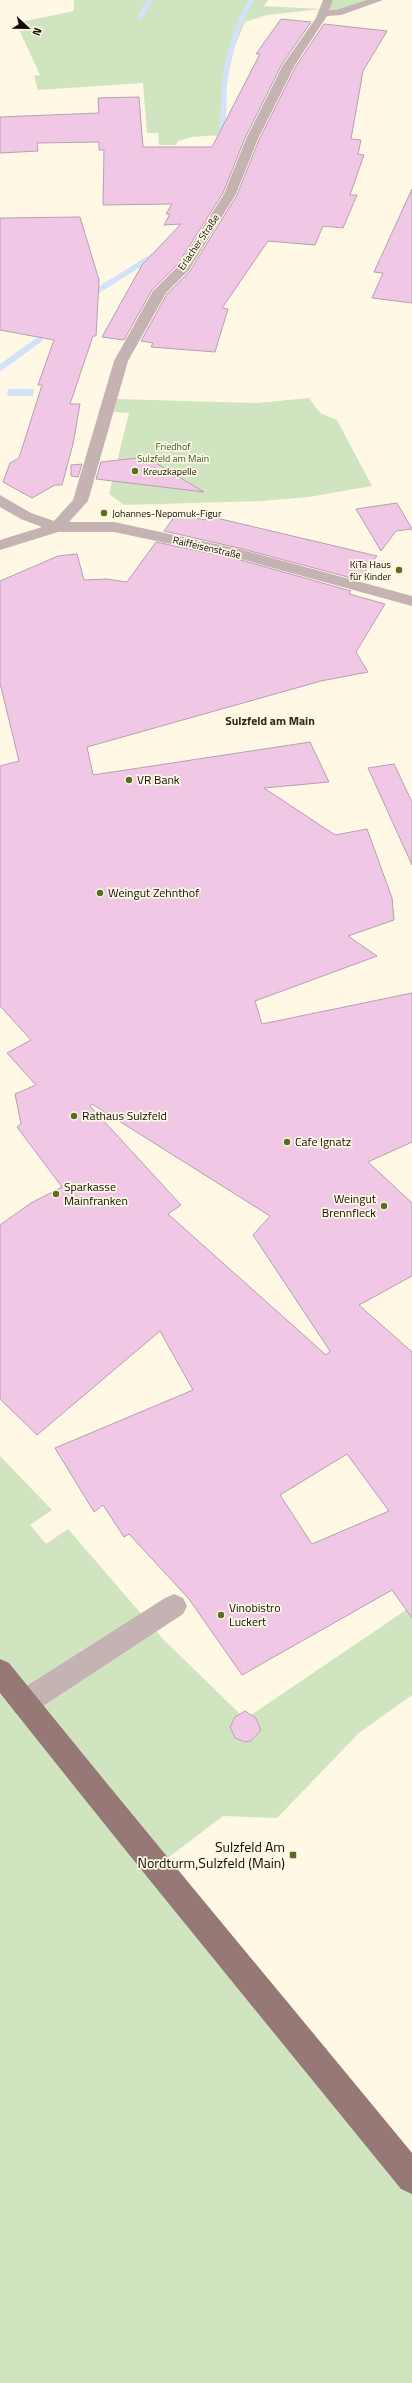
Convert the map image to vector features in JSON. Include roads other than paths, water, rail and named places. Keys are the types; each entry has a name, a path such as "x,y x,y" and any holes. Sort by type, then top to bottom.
{"main road":[{"path":"0,1672 156,1867 220,1942 412,2178"}],"street":[{"name":"Erlacher Straße","path":"57,527 80,501 121,360 160,291 184,267 230,194 252,139 289,65 322,14 328,0"},
{"path":"322,14 337,13 378,0"},
{"path":"0,500 26,516 57,527"},
{"name":"Raiffeisenstraße","path":"0,545 57,527 114,527 239,554 412,601"},
{"path":"24,1703 174,1606"}],"water":[{"path":"8,389 34,389 33,396 7,396"}],"waterway":[{"path":"141,16 150,0"},
{"path":"219,140 223,121 224,88 230,54 237,30 252,0"},
{"path":"110,283 156,254"},
{"path":"88,297 111,282"},
{"path":"0,368 40,339"}],"place":[{"name":"Kreuzkapelle","path":"135,471"},
{"name":"Johannes-Nepomuk-Figur","path":"104,513"},
{"name":"KiTa Haus für Kinder","path":"399,570"},
{"name":"VR Bank","path":"129,780"},
{"name":"Weingut Zehnthof","path":"100,893"},
{"name":"Rathaus Sulzfeld","path":"74,1116"},
{"name":"Cafe Ignatz","path":"287,1142"},
{"name":"Sparkasse Mainfranken","path":"56,1194"},
{"name":"Weingut Brennfleck","path":"384,1206"},
{"name":"Vinobistro Luckert","path":"221,1615"},
{"name":"Sulzfeld Am Nordturm,Sulzfeld (Main)","path":"293,1855"}],"district":[{"name":"Sulzfeld am Main","path":"270,721"}],"park label":[{"name":"Friedhof Sulzfeld am Main","path":"173,452"}]}
